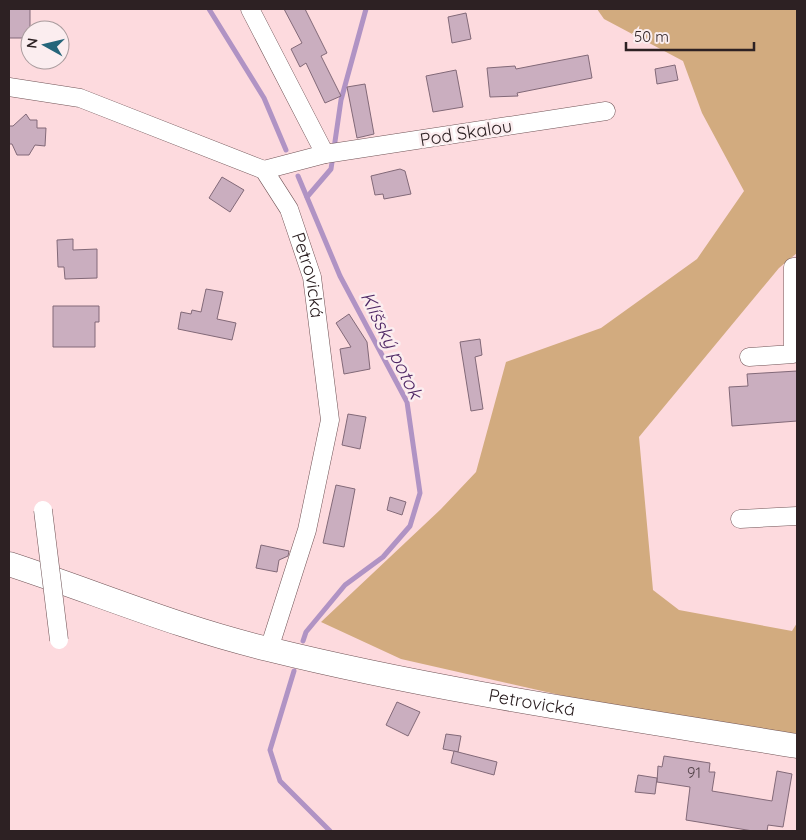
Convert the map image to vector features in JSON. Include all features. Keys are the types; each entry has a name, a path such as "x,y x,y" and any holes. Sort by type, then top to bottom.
{"main road":[{"name":"Petrovická","path":"9,564 128,608 269,650 381,675 488,695 797,746"}],"street":[{"path":"250,9 326,154"},
{"path":"9,87 80,98 264,170"},
{"name":"Pod Skalou","path":"264,170 326,154 606,111"},
{"name":"Petrovická","path":"264,170 289,209 312,277 330,420 307,530 269,650"},
{"path":"749,357 793,354 794,267 797,267"},
{"path":"43,510 59,640"},
{"path":"740,519 797,516"}],"shaded area":[{"path":"597,9 797,9 797,253 779,268 639,437 653,590 679,610 792,631 797,623 797,734 626,710 401,659 321,622 441,509 476,472 506,362 601,328 697,259 744,191 702,113 683,61 604,19"}],"building":[{"path":"9,9 30,9 30,20 20,20 20,38 9,38"},
{"path":"284,9 305,9 327,53 321,56 341,96 325,103 306,63 300,67 291,49 302,43"},
{"path":"466,13 471,39 452,43 448,17"},
{"path":"588,55 592,78 517,93 518,96 490,97 487,68 515,66 516,69"},
{"path":"675,65 678,80 657,84 655,69"},
{"path":"456,70 463,107 433,112 426,76"},
{"path":"365,84 374,134 357,138 347,87"},
{"path":"26,114 30,120 37,120 37,128 46,128 45,146 35,145 29,155 17,155 12,144 9,144 9,126 13,126"},
{"path":"400,169 405,171 411,194 384,199 383,194 375,195 371,176"},
{"path":"222,177 244,190 230,212 209,198"},
{"path":"73,239 73,250 97,249 97,278 65,279 64,267 58,267 57,240"},
{"path":"206,289 223,292 217,319 236,323 232,340 178,329 181,312 191,314 192,310 201,312"},
{"path":"53,306 99,306 99,322 95,322 95,347 53,347"},
{"path":"349,314 367,342 370,369 344,374 340,349 351,347 336,323"},
{"path":"480,339 482,355 475,357 483,409 471,411 460,342"},
{"path":"797,371 797,421 732,426 729,387 748,386 747,374"},
{"path":"348,414 366,417 360,449 342,445"},
{"path":"336,485 355,489 344,547 323,543"},
{"path":"390,497 406,502 402,515 387,510"},
{"path":"261,545 289,551 288,556 279,560 277,572 256,568"},
{"path":"397,702 420,712 408,736 386,725"},
{"path":"446,734 461,736 458,752 443,749"},
{"path":"454,751 497,762 494,775 451,763"},
{"path":"664,756 710,763 709,772 715,772 712,791 772,801 777,771 792,774 783,827 768,825 767,831 753,831 686,820 690,787 657,782 658,766 662,767"},
{"path":"638,775 657,778 655,794 635,792"}],"waterway":[{"name":"Klíšský potok","path":"209,9 264,98 286,150"},
{"path":"307,197 331,169 341,100 366,9"},
{"name":"Klíšský potok","path":"298,176 340,276 407,402 420,493 410,526 383,557 345,585 306,632 303,641"},
{"name":"Klíšský potok","path":"294,671 270,750 280,781 330,831"}]}
